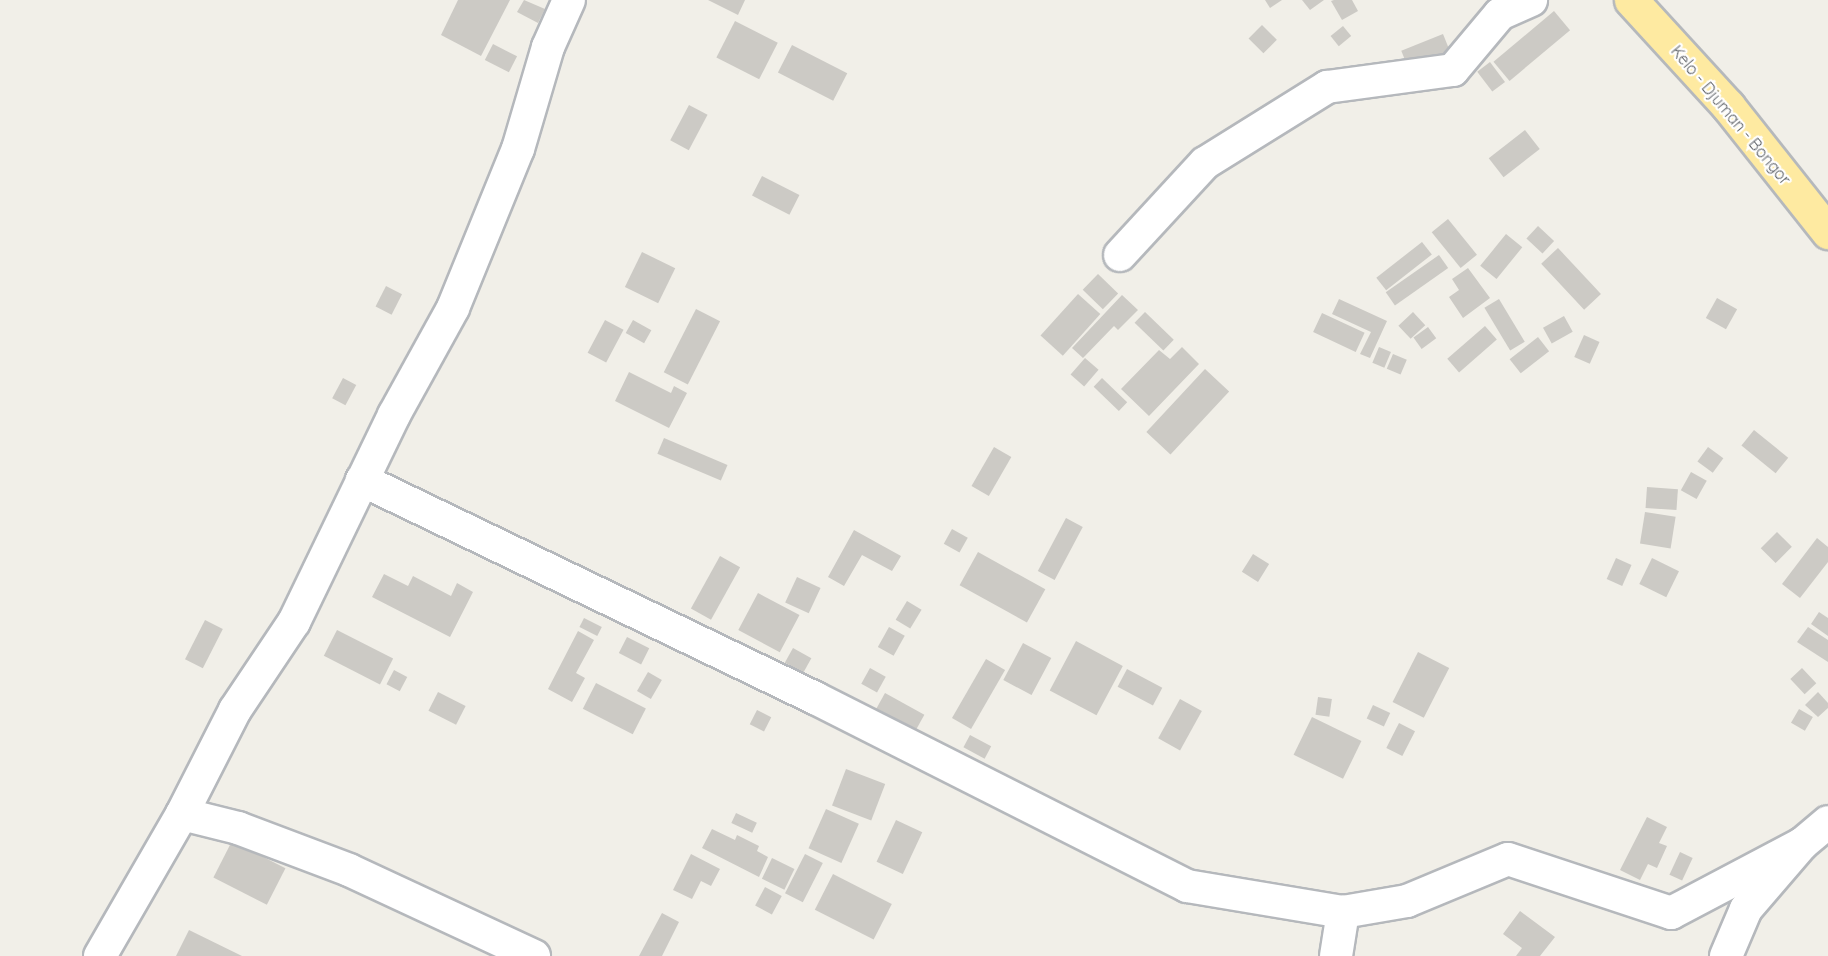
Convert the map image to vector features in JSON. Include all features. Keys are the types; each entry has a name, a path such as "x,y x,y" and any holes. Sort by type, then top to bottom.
{"highway":[{"name":"Kelo - Djuman - Bongor","path":"1631,0 1728,106 1828,232"}],"street":[{"path":"100,956 182,814 236,710 294,622 394,415 453,308 518,149 548,47 569,0"},
{"path":"1120,255 1205,163 1327,87 1454,70 1500,14 1531,0"},
{"path":"362,480 816,698 1187,886 1343,912 1407,901 1508,859 1671,913 1802,844"},
{"path":"182,814 238,828 349,870 534,956"},
{"path":"1726,956 1746,909 1802,844 1828,822"},
{"path":"1335,956 1343,912"}],"building":[{"path":"458,0 510,0 481,56 441,35"},
{"path":"524,0 545,9 538,23 517,12"},
{"path":"708,0 745,0 738,15"},
{"path":"1265,0 1282,0 1270,8"},
{"path":"1302,0 1324,0 1310,10"},
{"path":"1352,0 1358,11 1342,20 1331,1"},
{"path":"1554,11 1570,30 1510,81 1493,62"},
{"path":"735,21 778,43 759,79 716,58"},
{"path":"1262,25 1277,40 1263,53 1249,38"},
{"path":"1343,26 1351,36 1339,46 1331,36"},
{"path":"1443,34 1451,54 1410,71 1401,51"},
{"path":"493,44 517,56 509,72 485,60"},
{"path":"792,45 847,73 833,101 778,73"},
{"path":"1490,62 1505,82 1492,92 1477,72"},
{"path":"689,105 708,115 689,150 670,140"},
{"path":"1525,130 1540,149 1504,177 1489,158"},
{"path":"762,176 799,195 789,215 752,196"},
{"path":"1448,219 1477,255 1461,268 1432,232"},
{"path":"1538,226 1554,241 1542,253 1526,238"},
{"path":"1506,234 1522,247 1497,279 1480,266"},
{"path":"1422,242 1432,255 1386,290 1376,278"},
{"path":"1558,248 1601,294 1584,310 1541,264"},
{"path":"642,252 675,268 658,303 625,287"},
{"path":"1439,255 1448,268 1395,305 1386,292"},
{"path":"1468,268 1490,298 1463,318 1449,297 1459,290 1452,279"},
{"path":"1098,274 1118,293 1103,309 1083,290"},
{"path":"386,286 402,294 392,315 376,306"},
{"path":"1078,294 1100,314 1063,356 1041,336"},
{"path":"1122,295 1138,310 1118,330 1114,326 1083,358 1072,348"},
{"path":"1717,298 1737,309 1726,329 1706,318"},
{"path":"1339,299 1387,321 1370,358 1360,354 1371,332 1332,314"},
{"path":"1499,299 1525,342 1510,351 1484,308"},
{"path":"696,309 720,321 688,385 664,372"},
{"path":"1145,312 1174,340 1163,351 1135,323"},
{"path":"1413,312 1425,325 1411,339 1398,326"},
{"path":"1322,313 1365,333 1356,352 1313,332"},
{"path":"1564,316 1573,332 1552,343 1543,328"},
{"path":"605,320 624,330 606,363 588,353"},
{"path":"633,320 651,330 644,343 626,333"},
{"path":"1485,326 1497,340 1459,372 1447,359"},
{"path":"1428,327 1436,338 1422,349 1413,338"},
{"path":"1584,335 1600,342 1590,364 1574,357"},
{"path":"1538,337 1549,351 1521,373 1510,359"},
{"path":"1182,347 1199,364 1149,416 1121,389 1159,350 1170,359"},
{"path":"1379,347 1391,352 1384,368 1372,363"},
{"path":"1393,354 1407,360 1401,375 1387,369"},
{"path":"1085,358 1099,370 1084,386 1071,375"},
{"path":"1205,369 1229,392 1170,454 1146,432"},
{"path":"629,372 671,393 674,386 687,393 669,428 615,401"},
{"path":"343,378 356,385 345,405 332,398"},
{"path":"1102,378 1127,402 1119,411 1094,387"},
{"path":"1754,430 1788,458 1776,473 1741,446"},
{"path":"664,438 728,465 721,481 657,454"},
{"path":"994,447 1011,457 989,496 972,486"},
{"path":"1708,447 1723,458 1713,473 1697,462"},
{"path":"1691,472 1707,481 1697,499 1681,490"},
{"path":"1647,487 1678,489 1676,510 1646,508"},
{"path":"1645,512 1676,517 1671,548 1640,544"},
{"path":"1066,518 1083,527 1055,580 1038,571"},
{"path":"952,529 968,538 960,553 944,544"},
{"path":"854,530 901,556 892,571 862,555 844,586 828,577"},
{"path":"1777,532 1792,547 1776,563 1761,548"},
{"path":"1817,538 1828,547 1828,562 1800,598 1782,584"},
{"path":"978,552 1045,589 1027,623 960,585"},
{"path":"1253,554 1269,564 1258,582 1242,572"},
{"path":"720,556 740,567 711,620 691,608"},
{"path":"1616,558 1632,565 1622,586 1607,579"},
{"path":"1652,558 1679,571 1666,597 1639,584"},
{"path":"384,574 408,586 413,576 451,596 457,583 473,592 450,637 372,597"},
{"path":"797,577 821,588 809,613 785,602"},
{"path":"758,593 799,615 780,652 738,630"},
{"path":"907,601 922,610 910,629 896,620"},
{"path":"1819,612 1828,618 1828,636 1811,624"},
{"path":"584,618 602,627 597,636 579,627"},
{"path":"205,620 223,629 203,668 185,659"},
{"path":"889,627 905,636 894,656 878,647"},
{"path":"1808,627 1828,640 1828,662 1797,642"},
{"path":"337,630 393,659 380,684 324,656"},
{"path":"578,631 594,640 576,673 585,678 572,702 548,689"},
{"path":"627,637 649,648 641,664 619,653"},
{"path":"1076,641 1123,666 1097,715 1050,690"},
{"path":"1023,643 1051,658 1032,695 1003,680"},
{"path":"793,648 811,658 803,673 785,663"},
{"path":"1418,652 1449,668 1424,718 1393,702"},
{"path":"986,659 1005,670 971,729 952,718"},
{"path":"870,668 886,677 877,692 861,684"},
{"path":"1802,668 1816,683 1805,694 1790,679"},
{"path":"1127,669 1162,688 1153,705 1118,687"},
{"path":"394,670 407,677 400,691 386,684"},
{"path":"648,672 662,680 651,699 637,691"},
{"path":"596,683 646,708 633,734 583,709"},
{"path":"438,692 466,706 456,725 428,711"},
{"path":"1818,692 1828,703 1828,708 1818,717 1805,705"},
{"path":"885,693 924,715 916,731 876,709"},
{"path":"1318,697 1332,699 1329,717 1315,715"},
{"path":"1180,699 1202,711 1180,750 1158,738"},
{"path":"1373,705 1390,713 1384,727 1367,719"},
{"path":"1799,709 1813,717 1805,731 1791,723"},
{"path":"757,710 771,717 764,732 750,724"},
{"path":"1312,717 1361,741 1343,779 1294,755"},
{"path":"1399,723 1415,731 1402,756 1386,748"},
{"path":"970,735 991,746 985,759 963,747"},
{"path":"846,769 885,784 871,820 832,805"},
{"path":"826,809 859,824 841,863 809,848"},
{"path":"736,813 757,823 752,833 731,823"},
{"path":"1647,817 1667,827 1659,843 1667,846 1657,868 1648,864 1640,880 1620,870"},
{"path":"896,820 922,832 903,874 877,862"},
{"path":"712,829 735,840 737,835 759,846 757,851 768,857 759,877 702,848"},
{"path":"232,841 285,868 267,905 213,878"},
{"path":"1680,852 1693,858 1682,881 1669,875"},
{"path":"691,854 720,869 711,886 701,881 692,899 673,890"},
{"path":"805,854 823,863 803,902 785,893"},
{"path":"772,858 794,869 784,890 762,879"},
{"path":"833,874 892,904 874,940 815,910"},
{"path":"765,887 782,896 772,914 755,906"},
{"path":"1520,911 1555,937 1540,956 1516,956 1522,948 1503,934"},
{"path":"662,913 679,922 662,956 639,956"},
{"path":"189,930 242,956 176,956"}]}
